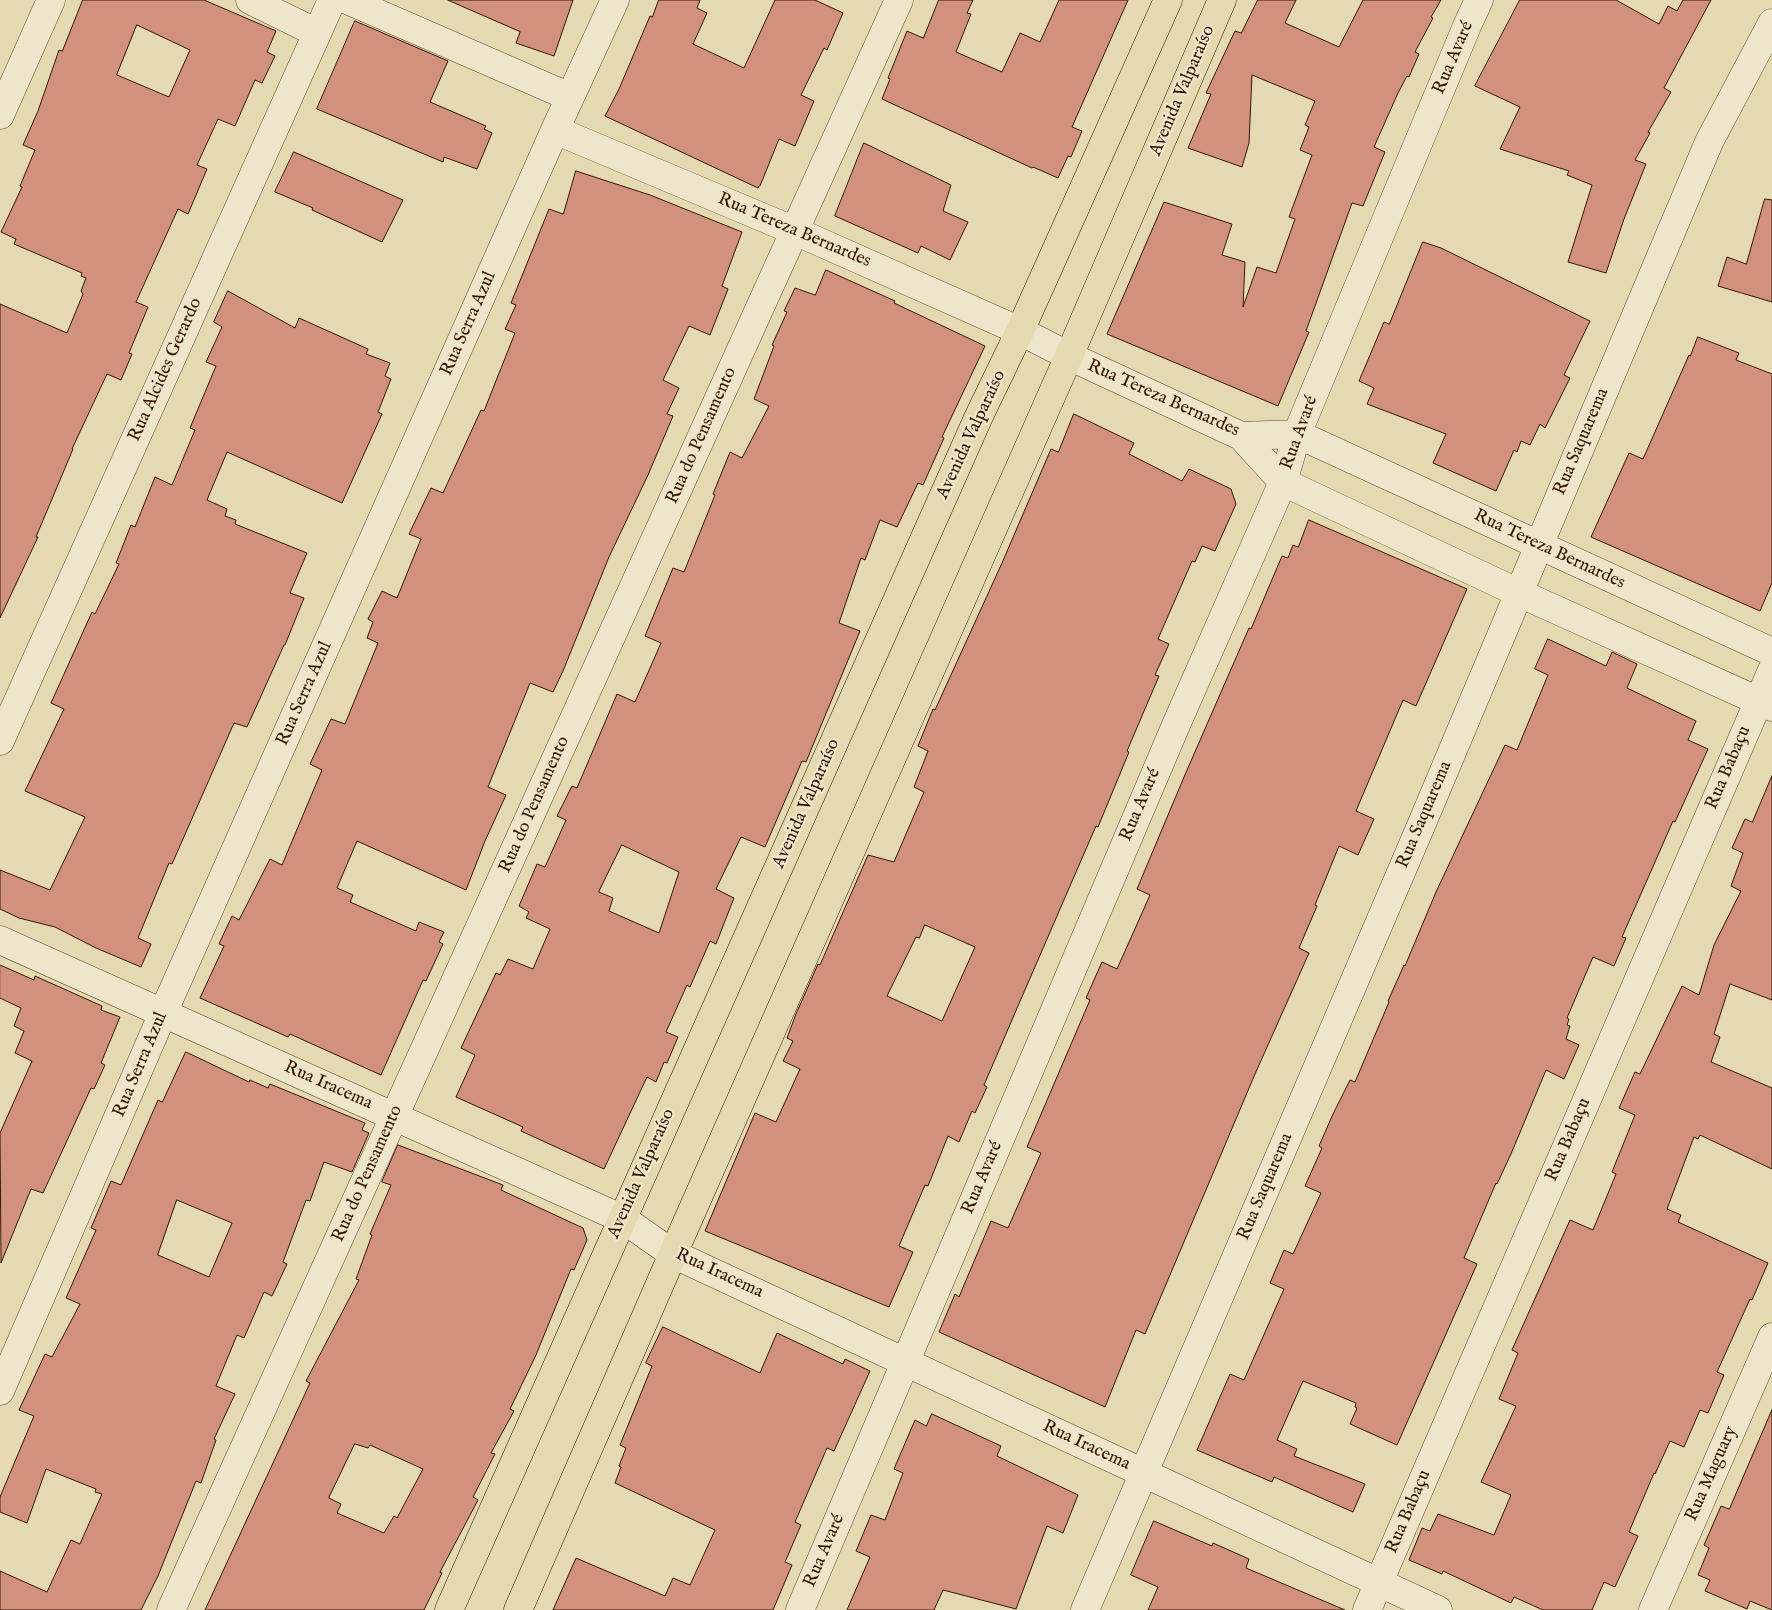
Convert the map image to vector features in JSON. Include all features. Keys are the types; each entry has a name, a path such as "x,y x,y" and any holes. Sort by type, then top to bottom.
{"main road":[{"name":"Avenida Valparaíso","path":"449,1610 975,426 1020,331 1168,0"},
{"name":"Avenida Valparaíso","path":"518,1610 1069,356 1222,0"}],"street":[{"path":"0,115 51,0"},
{"path":"250,0 317,33"},
{"name":"Rua Alcides Gerardo","path":"0,740 332,0"},
{"path":"347,0 570,97"},
{"name":"Rua Serra Azul","path":"0,1391 163,1012 555,130 615,0"},
{"name":"Rua do Pensamento","path":"171,1610 899,0"},
{"name":"Rua Avaré","path":"800,1610 1172,734 1283,482 1298,434 1479,0"},
{"name":"Rua Saquarema","path":"1085,1610 1420,828 1709,142 1772,23"},
{"name":"Rua Tereza Bernardes","path":"555,130 795,231 1020,331 1069,356 1241,436 1298,434 1772,652"},
{"path":"1241,436 1283,482 1519,593 1765,705"},
{"name":"Rua Babaçu","path":"1368,1610 1765,705 1772,670"},
{"name":"Rua Iracema","path":"0,940 622,1219 673,1254 1438,1610"},
{"name":"Rua Maguary","path":"1653,1610 1772,1337"}],"building":[{"path":"83,0 204,0 276,31 267,52 275,56 262,83 255,80 235,126 218,119 197,165 207,169 188,214 178,209 136,302 148,307 129,353 132,354 121,380 107,374 72,449 36,537 38,537 0,618 0,304 67,333 83,294 81,291 86,278 81,276 82,273 14,244 16,239 1,232 22,187 20,186 35,150 23,145 38,111 59,50 62,51","holes":["137,25 190,50 169,97 117,75"]},
{"path":"448,0 573,0 554,56 516,43 520,32"},
{"path":"659,0 700,0 697,8 707,13 693,44 744,68 775,0 815,0 843,13 827,50 824,48 801,95 814,101 795,146 779,139 758,188 605,116"},
{"path":"939,0 973,0 967,13 971,14 956,52 1002,72 1020,33 1040,42 1059,0 1128,0 1072,127 1082,131 1071,157 1068,156 1058,178 1032,168 882,99 890,79 888,78 907,31 923,38"},
{"path":"1258,0 1296,0 1285,23 1339,47 1363,0 1441,0 1415,52 1419,54 1409,77 1407,76 1398,93 1374,147 1385,152 1363,206 1352,203 1306,331 1309,332 1278,406 1107,334 1164,202 1232,224 1222,255 1245,262 1243,307 1257,267 1276,273 1295,219 1289,217 1312,155 1300,150 1309,127 1305,125 1315,101 1252,75 1249,143 1242,167 1188,148 1211,94 1206,93 1235,31 1241,33"},
{"path":"1520,0 1616,0 1659,24 1668,6 1677,11 1683,0 1711,0 1664,88 1671,92 1648,132 1650,133 1635,160 1646,164 1624,219 1606,273 1568,262 1592,185 1567,175 1569,171 1500,149 1520,107 1475,86"},
{"path":"355,21 448,61 430,102 486,126 484,129 492,133 477,169 444,157 443,162 317,109"},
{"path":"864,143 951,185 943,211 968,222 950,260 921,246 918,253 835,216"},
{"path":"294,152 403,200 382,242 312,210 313,208 275,192"},
{"path":"576,171 650,195 742,232 722,286 728,289 710,335 689,326 663,380 679,388 667,414 673,416 648,475 609,557 563,671 553,692 530,683 488,787 506,795 485,841 466,890 357,841 337,888 353,895 350,902 416,931 419,922 444,932 439,942 443,944 426,981 423,980 381,1075 290,1034 288,1037 200,998 224,946 219,944 232,916 239,920 270,859 282,865 322,770 310,764 331,719 345,724 378,643 367,638 373,622 368,619 382,591 397,598 421,539 409,534 431,488 443,493 481,410 484,411 515,333 505,329 516,305 511,303 549,209 563,214"},
{"path":"1765,199 1772,200 1772,302 1718,286 1727,257 1746,264"},
{"path":"1423,242 1441,248 1590,321 1564,375 1570,378 1545,428 1540,424 1530,445 1521,441 1517,452 1514,450 1496,491 1433,463 1446,434 1367,404 1374,388 1359,381 1384,322 1389,324"},
{"path":"826,270 895,301 894,303 985,346 942,437 944,438 923,485 918,483 897,527 880,520 865,560 861,558 839,623 860,631 806,762 802,761 765,847 741,837 716,889 734,898 716,944 710,941 690,987 687,985 666,1032 678,1037 667,1063 664,1062 656,1082 647,1077 604,1169 521,1131 523,1127 456,1097 475,1055 461,1048 496,973 500,975 508,959 533,969 550,929 526,918 529,912 519,906 537,864 545,867 566,820 557,816 572,786 577,788 617,694 635,702 661,643 645,636 673,568 684,572 730,452 742,458 769,406 754,399 774,346 772,345 787,312 784,311 795,288 815,295","holes":["622,845 679,872 659,933 609,911 613,898 599,892"]},
{"path":"228,291 295,328 299,318 368,349 366,354 390,363 385,376 391,379 378,412 382,414 342,503 227,452 207,500 227,509 225,516 236,520 235,524 307,553 290,593 304,598 285,645 247,727 234,723 172,864 169,863 138,938 151,944 141,967 96,948 55,927 19,918 0,909 0,870 50,890 85,817 25,791 64,709 51,703 92,612 95,614 119,564 116,563 131,525 135,527 155,477 172,485 195,430 190,428 216,366 206,362 222,327 214,322"},
{"path":"1698,337 1739,353 1736,360 1772,374 1772,583 1760,611 1591,537 1629,453 1643,459"},
{"path":"1074,414 1134,443 1129,454 1182,481 1189,469 1231,489 1236,504 1215,551 1202,546 1195,562 1192,561 1158,639 1169,644 1155,675 1159,676 1127,751 1129,752 1098,827 1096,826 984,1085 987,1087 975,1113 972,1111 959,1142 948,1136 928,1186 925,1185 899,1246 913,1252 889,1307 705,1231 755,1113 776,1122 800,1069 783,1061 793,1041 787,1038 818,964 820,965 868,855 894,862 924,792 914,787 928,751 918,746 933,709 935,710 1002,563 1051,449 1058,452","holes":["925,925 975,947 942,1021 887,996 916,937 919,938"]},
{"path":"1309,520 1467,589 1416,706 1403,700 1356,811 1374,819 1358,855 1339,846 1299,948 1309,953 1255,1074 1145,1334 1136,1330 1105,1407 939,1332 955,1294 959,1297 991,1221 1008,1228 1041,1153 1027,1147 1090,1000 1086,998 1102,962 1117,969 1150,895 1137,889 1184,777 1282,556 1288,558 1293,545 1298,547"},
{"path":"1548,639 1606,666 1612,652 1637,664 1627,688 1696,721 1688,740 1708,749 1675,822 1673,821 1622,937 1626,938 1614,966 1593,957 1567,1018 1569,1019 1567,1025 1570,1026 1566,1039 1579,1045 1564,1079 1546,1070 1511,1154 1496,1183 1464,1258 1477,1264 1397,1445 1350,1424 1357,1408 1355,1407 1356,1403 1303,1381 1277,1440 1297,1449 1294,1456 1365,1484 1353,1512 1274,1477 1272,1482 1197,1450 1230,1374 1244,1380 1284,1289 1270,1283 1284,1250 1293,1254 1321,1193 1305,1186 1322,1148 1319,1146 1350,1080 1355,1082 1436,892 1505,745 1517,750 1548,675 1535,669"},
{"path":"1772,776 1772,1000 1730,984 1714,1034 1720,1037 1711,1062 1772,1088 1772,1169 1700,1135 1698,1139 1694,1137 1667,1209 1681,1215 1678,1222 1768,1263 1717,1372 1724,1375 1708,1413 1700,1410 1684,1447 1670,1441 1654,1473 1629,1532 1638,1536 1615,1587 1604,1582 1592,1610 1543,1610 1514,1597 1511,1603 1443,1571 1442,1574 1409,1560 1422,1528 1430,1531 1438,1514 1494,1535 1511,1495 1481,1482 1516,1406 1499,1399 1518,1353 1512,1350 1570,1220 1593,1230 1616,1174 1612,1172 1635,1115 1619,1108 1635,1072 1640,1074 1682,986 1699,995 1714,945 1741,891 1731,886 1743,853 1732,848 1745,819 1752,822"},
{"path":"0,965 34,980 35,976 102,1006 101,1010 120,1017 101,1063 105,1065 94,1089 91,1088 43,1193 31,1189 1,1263 0,1133 32,1061 15,1053 24,1031 14,1026 21,1008 0,998"},
{"path":"186,1052 249,1082 250,1080 268,1088 270,1084 365,1123 362,1130 369,1133 352,1172 324,1162 310,1201 306,1200 283,1262 287,1264 272,1296 264,1292 244,1338 237,1335 216,1386 235,1394 214,1439 216,1440 201,1483 196,1481 158,1576 141,1610 0,1610 0,1571 47,1592 71,1540 80,1544 102,1494 95,1492 96,1489 46,1469 27,1523 0,1512 0,1497 34,1416 19,1410 45,1354 52,1357 80,1304 66,1298 96,1230 91,1228 111,1181 121,1185 158,1100 162,1102","holes":["177,1200 232,1223 209,1277 158,1255"]},
{"path":"398,1145 503,1185 501,1190 583,1228 587,1240 574,1270 571,1269 536,1355 510,1409 514,1411 491,1453 495,1454 473,1497 478,1500 440,1572 442,1573 424,1610 205,1610 310,1383 306,1381 359,1280 356,1279 372,1235 370,1234 391,1185 382,1182","holes":["355,1444 368,1448 370,1445 423,1469 397,1518 394,1516 384,1533 337,1513 341,1504 329,1498"]},
{"path":"663,1327 760,1373 777,1333 843,1364 845,1359 870,1371 834,1451 827,1448 795,1522 801,1525 785,1562 792,1565 773,1610 553,1610 576,1558 665,1596 673,1578 690,1585 715,1530 615,1483 626,1448 620,1445 652,1366 646,1363"},
{"path":"1772,1410 1772,1610 1750,1601 1747,1609 1705,1591 1710,1580 1698,1575 1709,1548 1704,1545 1721,1506 1729,1509"},
{"path":"932,1414 1001,1446 997,1456 1078,1495 1063,1533 1047,1526 1016,1609 943,1590 934,1610 847,1610 870,1557 856,1551 871,1515 885,1520 903,1473 894,1469 915,1420 926,1426"},
{"path":"1154,1521 1212,1546 1213,1543 1249,1559 1246,1568 1345,1610 1148,1610 1158,1587 1131,1575"}]}
